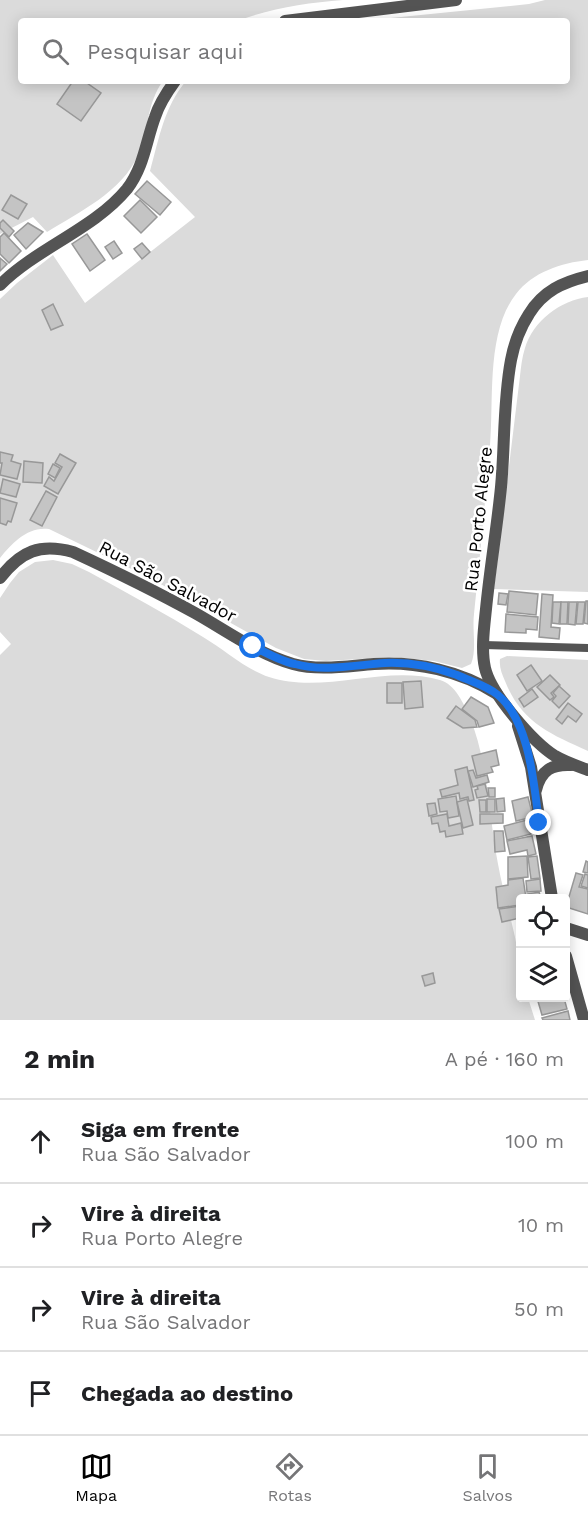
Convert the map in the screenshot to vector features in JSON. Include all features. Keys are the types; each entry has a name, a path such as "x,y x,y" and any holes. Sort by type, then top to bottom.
{"street":[{"path":"309,18 456,0"},
{"path":"0,285 24,265 115,201 133,181 142,163 156,114 173,84"},
{"name":"Rua Porto Alegre","path":"588,276 564,283 543,295 528,314 513,350 484,645 484,665 487,676 513,715 532,737 554,756 588,770"},
{"name":"Rua São Salvador","path":"0,578 17,560 29,552 46,548 63,549 149,588 253,646 294,664 316,668 399,663 438,669 460,676 499,696"},
{"path":"460,676 475,674 484,665"},
{"path":"513,715 527,751 551,894"},
{"path":"535,794 540,777 548,769 558,765 575,765"},
{"path":"570,929 588,935"},
{"path":"570,970 584,1020"}],"lane":[{"path":"484,645 588,648"}],"shaded area":[{"path":"0,0 343,0 289,7 247,18 18,18 18,84 161,84 154,98 138,155 122,180 86,209 47,232 33,217 0,234"},
{"path":"545,0 588,0 588,260 568,263 548,270 523,286 506,310 500,327 493,366 490,445 474,614 474,653 471,664 462,668 434,661 394,657 326,661 304,659 276,648 148,577 49,529 27,533 15,541 0,558 0,299 53,255 85,303 195,217 150,171 167,112 184,84 570,84 570,18 391,18 529,4"},
{"path":"588,297 588,592 494,589 525,348 534,329 549,314 568,302"},
{"path":"53,560 72,564 89,572 189,628 235,659 269,677 290,682 311,683 397,675 419,676 440,680 450,686 468,713 481,753 498,864 516,943 516,1002 529,1002 535,1020 0,1020 0,655 11,644 0,632 0,598 19,572 35,562"},
{"path":"507,656 588,660 588,751 561,739 538,725 519,707 501,670 500,659"}],"building":[{"path":"71,84 88,84 101,93 81,121 57,104"},
{"path":"147,181 171,202 160,215 135,194"},
{"path":"11,195 27,204 18,219 2,210"},
{"path":"140,200 157,217 141,233 124,216"},
{"path":"3,220 14,231 9,237 0,228"},
{"path":"28,223 43,232 26,249 14,235"},
{"path":"4,233 21,251 9,263 0,254 0,237"},
{"path":"87,234 105,260 90,271 72,244"},
{"path":"114,241 122,253 113,259 105,247"},
{"path":"142,243 150,252 142,259 134,249"},
{"path":"0,258 7,264 0,271"},
{"path":"53,304 63,325 51,330 42,310"},
{"path":"0,452 13,455 11,461 21,464 17,479 0,475 2,463 0,463"},
{"path":"60,454 76,463 58,494 44,486 49,477 54,481 62,467 55,463"},
{"path":"24,461 43,463 42,483 23,482"},
{"path":"53,464 60,468 55,478 48,474"},
{"path":"3,479 20,484 16,497 0,493"},
{"path":"46,491 57,497 42,526 30,520"},
{"path":"0,498 17,503 11,522 8,521 6,525 0,523"},
{"path":"509,591 538,594 536,615 507,612"},
{"path":"499,593 508,594 506,605 498,604"},
{"path":"542,594 553,595 551,627 560,628 559,639 539,637"},
{"path":"586,601 588,601 588,624 584,623"},
{"path":"553,602 561,602 559,624 552,623"},
{"path":"561,602 568,602 567,624 560,624"},
{"path":"569,602 577,602 575,625 568,624"},
{"path":"578,602 585,602 583,624 576,624"},
{"path":"506,614 538,617 537,630 526,629 526,633 505,632"},
{"path":"531,665 542,681 527,691 517,675"},
{"path":"550,675 560,685 551,693 554,697 550,700 537,687"},
{"path":"421,681 423,707 405,709 403,682"},
{"path":"387,683 402,683 402,703 387,703"},
{"path":"559,686 570,696 559,708 552,701 556,696 553,693"},
{"path":"532,689 538,697 524,707 519,699"},
{"path":"471,697 488,707 494,723 479,727 477,721 462,709"},
{"path":"568,703 582,714 576,722 568,716 562,724 556,719"},
{"path":"456,706 475,720 477,727 463,728 447,718"},
{"path":"496,750 499,765 491,767 493,772 477,776 472,756"},
{"path":"467,767 474,800 469,801 468,797 460,799 459,793 442,797 440,790 458,785 455,770"},
{"path":"473,770 476,778 487,775 489,782 473,787 468,771"},
{"path":"485,784 488,796 477,798 475,790 478,789 477,786"},
{"path":"488,788 495,788 495,797 489,797"},
{"path":"456,796 459,816 448,818 447,811 440,812 438,799"},
{"path":"528,797 533,817 516,821 512,801"},
{"path":"504,798 505,811 497,812 496,799"},
{"path":"467,799 473,825 463,828 457,802"},
{"path":"487,799 495,799 495,812 487,812"},
{"path":"479,800 486,800 486,812 480,812"},
{"path":"435,803 437,814 429,816 427,804"},
{"path":"447,814 449,826 461,823 463,834 446,837 445,831 440,832 438,823 432,824 431,817"},
{"path":"480,814 503,814 503,823 480,824"},
{"path":"527,820 531,834 507,840 504,826"},
{"path":"494,831 503,831 505,851 495,852"},
{"path":"532,836 536,854 528,856 527,850 510,854 507,841"},
{"path":"527,856 528,877 508,879 508,857"},
{"path":"537,856 540,878 531,879 528,857"},
{"path":"586,861 588,862 588,873 583,872"},
{"path":"576,873 583,875 579,887 588,889 588,914 570,908 570,894"},
{"path":"585,874 588,875 588,888 581,886"},
{"path":"523,878 525,894 516,894 516,906 498,908 496,887 508,885 508,880"},
{"path":"540,879 541,891 527,892 526,881"},
{"path":"516,907 516,919 502,922 499,909"},
{"path":"433,973 435,983 425,986 422,976"},
{"path":"538,1002 565,1002 567,1009 542,1015"},
{"path":"568,1011 570,1020 543,1020 542,1018"}],"route":[{"path":"253,646 281,660 316,668 390,663 438,669 491,691 499,696 513,715 524,740 531,767 539,823"}]}
